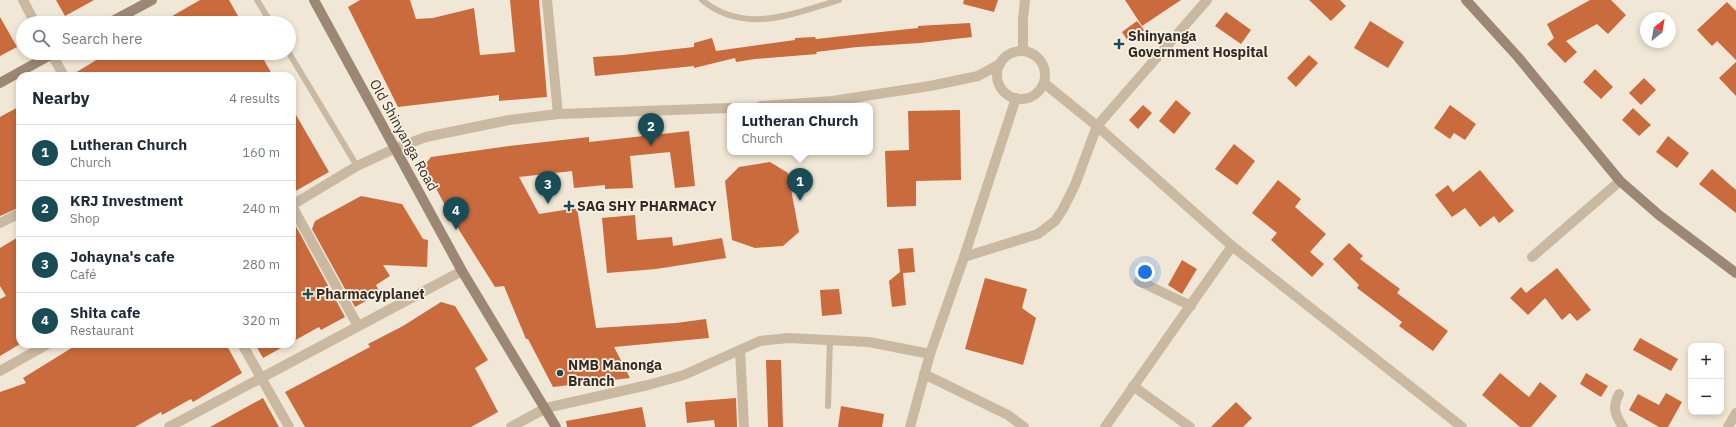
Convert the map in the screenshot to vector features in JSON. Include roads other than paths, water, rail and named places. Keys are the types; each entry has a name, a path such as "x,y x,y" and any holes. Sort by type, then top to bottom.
{"street":[{"path":"23,0 31,16"},
{"path":"122,16 152,0"},
{"name":"Old Shinyanga Road","path":"314,0 462,271 546,408 556,427"},
{"path":"547,0 558,114"},
{"path":"1023,51 1023,19 1025,0"},
{"path":"964,257 1038,234 1055,221 1073,190 1097,126 1207,0"},
{"path":"1466,0 1518,58 1620,181 1659,215 1736,272"},
{"path":"804,103 832,101 930,86 978,76 1000,64 1010,54 1023,51 1036,56 1042,64 1045,73 1044,83 1033,96 1024,99 1016,98 1006,93 999,84 997,72 1000,64"},
{"path":"19,72 40,60"},
{"path":"56,60 62,72"},
{"path":"0,83 16,74"},
{"path":"1044,83 1097,126 1232,246 1462,427"},
{"path":"910,427 930,354 964,257 1016,98"},
{"path":"296,204 357,166 396,148 426,137 509,120 558,114 727,108"},
{"path":"1532,256 1620,181"},
{"path":"296,213 358,326"},
{"path":"0,223 16,215"},
{"path":"1105,427 1232,246"},
{"path":"169,427 462,271"},
{"path":"1139,281 1191,306"},
{"path":"511,427 546,408 648,385 684,375 760,341 788,338 870,342 930,354"},
{"path":"0,371 41,348"},
{"path":"244,348 289,427"},
{"path":"740,350 744,427"},
{"path":"924,374 1008,415 1024,427"},
{"path":"1133,386 1190,427"},
{"path":"1619,394 1616,401 1615,413 1623,427"},
{"path":"1728,427 1736,413"}],"lane":[{"path":"256,0 266,16"},
{"path":"702,0 720,12 738,19 747,20 767,19 839,0"},
{"path":"293,60 357,166"},
{"path":"828,406 830,340"}],"place":[{"name":"Shinyanga Government Hospital","path":"1119,44"},
{"name":"KRJ Investment","path":"651,146"},
{"name":"Lutheran Church","path":"800,201"},
{"name":"Johayna's cafe","path":"548,204"},
{"name":"SAG SHY PHARMACY","path":"569,206"},
{"name":"Shita cafe","path":"456,230"},
{"name":"Pharmacyplanet","path":"308,294"},
{"name":"NMB Manonga Branch","path":"560,373"}]}
